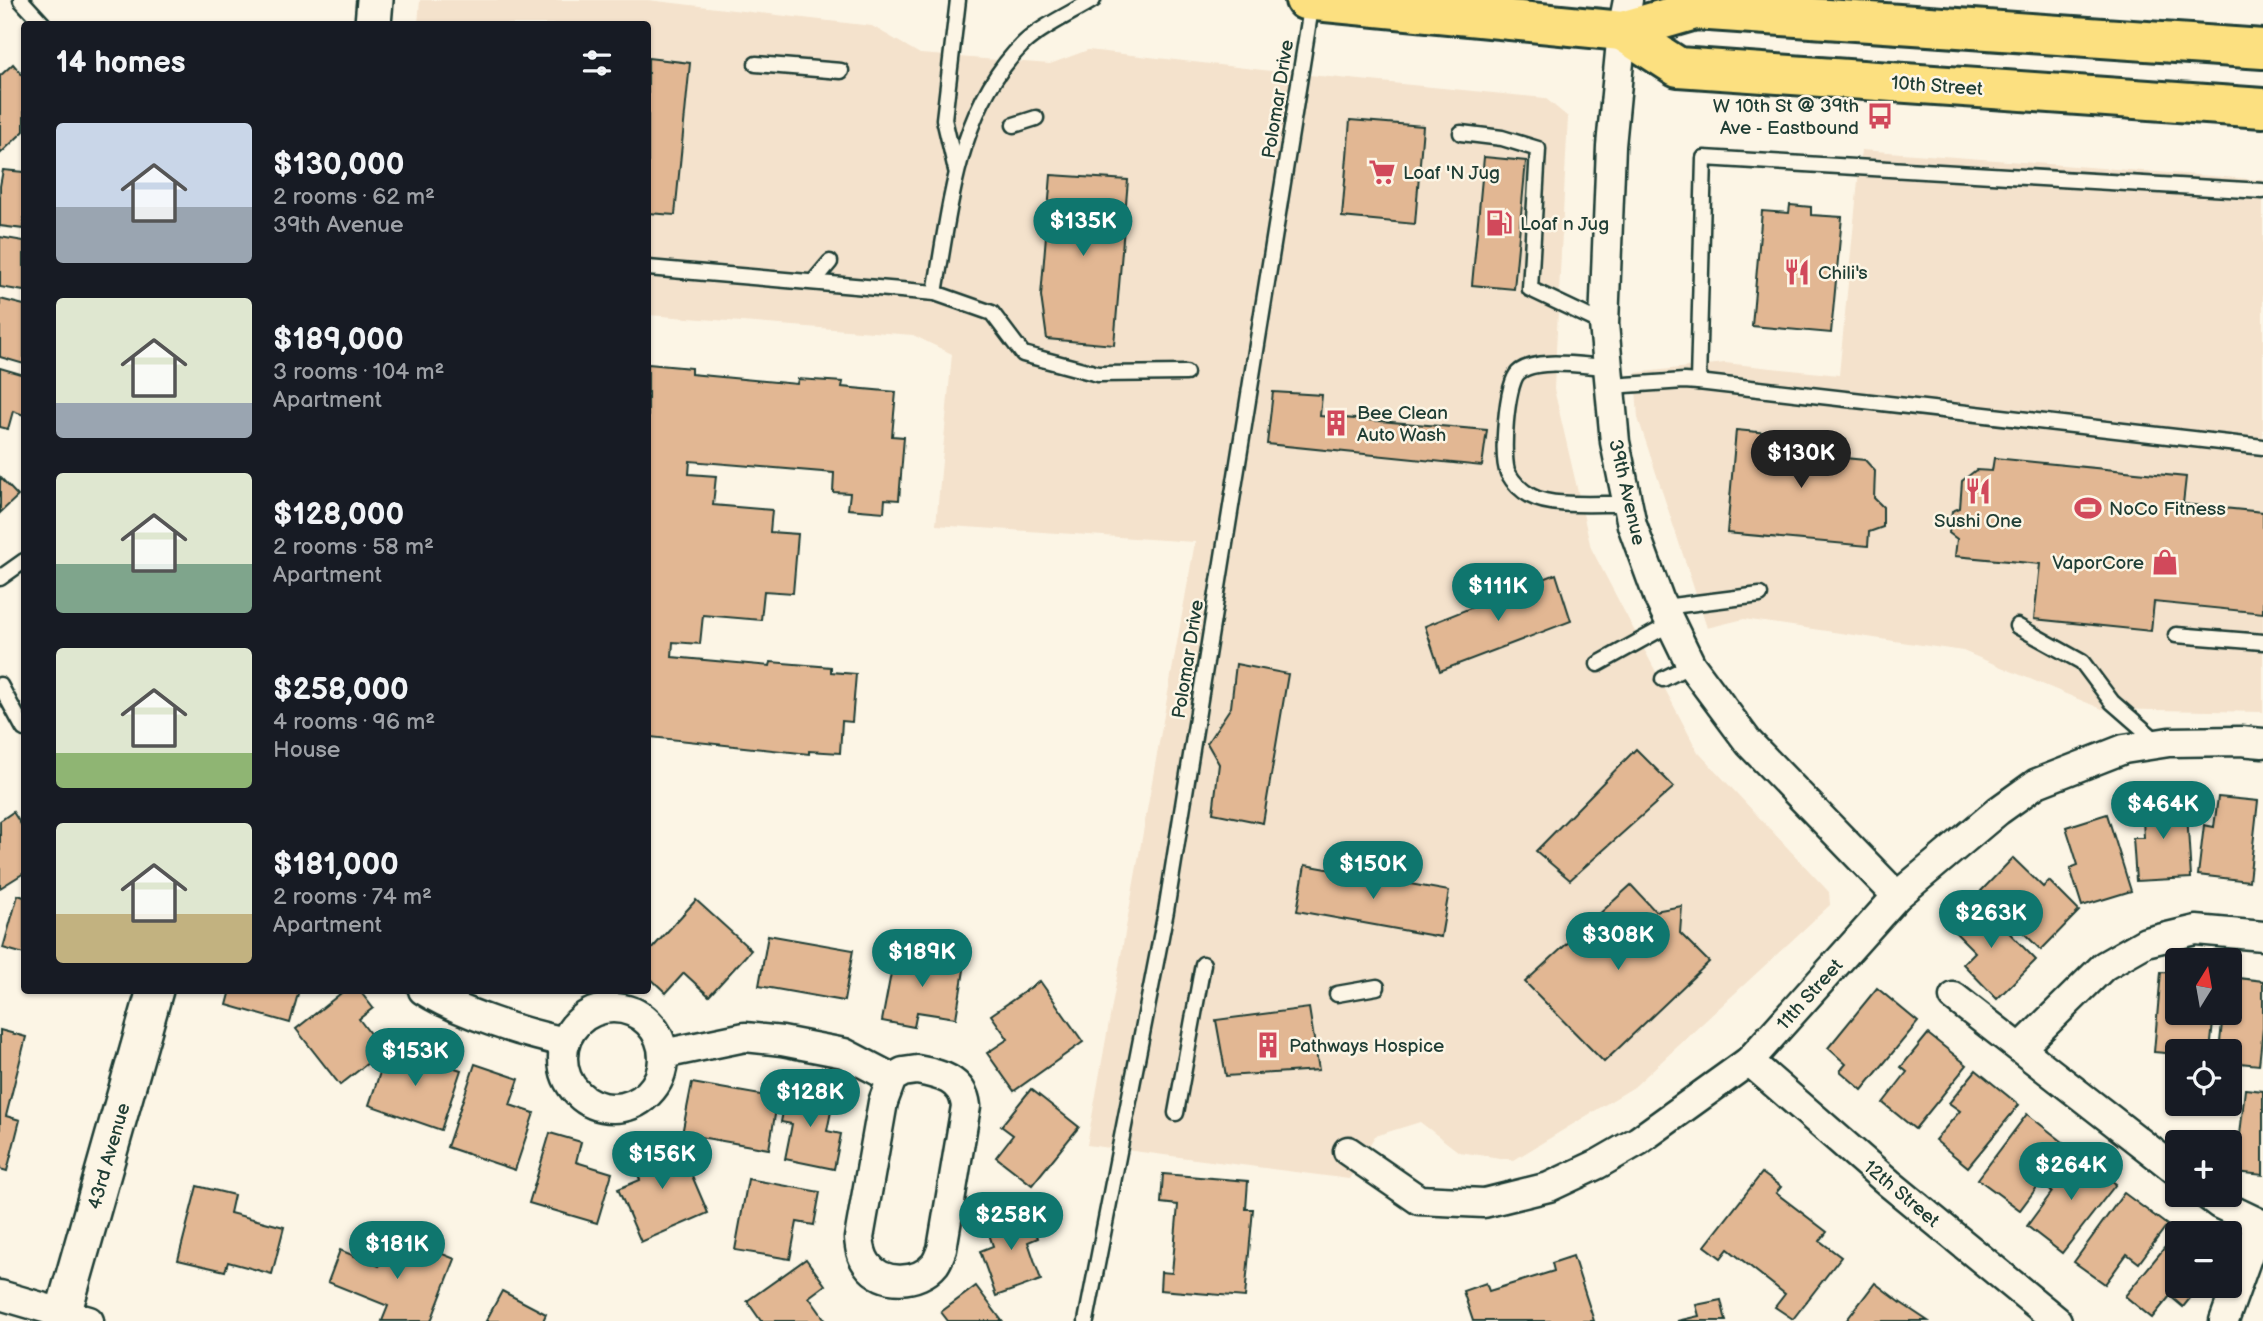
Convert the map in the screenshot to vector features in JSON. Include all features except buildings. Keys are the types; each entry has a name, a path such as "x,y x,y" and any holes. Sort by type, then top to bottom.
{"main road":[{"name":"10th Street","path":"1305,0 1625,15 1695,10 2263,49"},
{"name":"10th Street","path":"1625,15 1678,67 2263,108"}],"street":[{"path":"373,21 375,0"},
{"name":"39th Avenue","path":"1625,15 1611,146 1604,324 1615,442 1632,525 1691,665 1749,743 1897,896"},
{"name":"11th Street","path":"1348,1151 1419,1200 1484,1203 1549,1187 1638,1141 1749,1062 1897,896 1998,811 2037,783 2124,749 2160,744 2239,741 2263,743"},
{"path":"2021,1048 2105,966 2146,942 2196,930 2263,936"},
{"name":"43rd Avenue","path":"71,1319 154,994"},
{"path":"430,994 440,1001 538,1036 565,1042"},
{"path":"1954,997 2165,1162"},
{"path":"601,1009 635,1013 649,1023 658,1037 663,1054 662,1070 656,1084 645,1097 631,1105 615,1108 599,1107 584,1100 573,1089 565,1074 562,1059 565,1042 573,1028 585,1016 601,1009"},
{"path":"663,1054 745,1037 844,1053 892,1078"},
{"name":"12th Street","path":"1749,1062 1889,1183 2057,1321"},
{"path":"917,1070 946,1076 961,1088 966,1106 942,1249 934,1264 920,1276 903,1280 888,1279 876,1274 861,1254 859,1238 883,1101 892,1078 903,1072 917,1070"},
{"path":"2223,1207 2261,1224 2224,1321"},
{"path":"0,1296 71,1319"}],"lane":[{"path":"21,0 40,21"},
{"path":"956,171 944,119 958,0"},
{"path":"935,293 956,171 983,97 997,73 1026,41 1093,0"},
{"name":"Polomar Drive","path":"1086,1321 1166,911 1313,1"},
{"path":"756,64 842,71"},
{"path":"1014,125 1035,118"},
{"path":"1461,133 1502,138 1538,149 1530,289 1604,324"},
{"path":"1698,382 1704,158 2263,191"},
{"path":"814,281 830,262"},
{"path":"651,268 742,269 814,281 935,293 992,313 1023,354 1098,374 1186,373"},
{"path":"1627,504 1555,502 1532,497 1517,485 1507,471 1505,443 1510,390 1518,373 1536,364 1609,377 1698,382 2263,447"},
{"path":"0,579 21,563"},
{"path":"1598,664 1668,615 1760,595"},
{"path":"2017,626 2082,662 2112,702 2160,744"},
{"path":"2176,635 2263,642"},
{"path":"1663,679 1691,665"},
{"path":"0,685 21,724"},
{"path":"1177,1113 1203,964"},
{"path":"1337,994 1377,987"}],"shaded area":[{"path":"420,0 648,0 872,26 920,54 1050,64 1088,50 1545,98 1568,117 1554,389 1591,548 1698,752 1829,892 1830,905 1634,1087 1514,1160 1459,1152 1420,1122 1375,1136 1349,1179 1087,1145 1195,542 936,525 952,354 913,335 651,315 651,21 418,21"},
{"path":"1861,150 2263,180 2263,712 2102,709 1963,651 1744,619 1707,628 1638,418 1635,373 1725,363 1839,375"}],"place":[{"name":"W 10th St @ 39th Ave - Eastbound","path":"1880,116"},
{"name":"Loaf 'N Jug","path":"1382,172"},
{"name":"Loaf n Jug","path":"1499,223"},
{"name":"Chili's","path":"1797,272"},
{"name":"Bee Clean Auto Wash","path":"1336,423"},
{"name":"Sushi One","path":"1978,491"},
{"name":"NoCo Fitness","path":"2088,508"},
{"name":"VaporCore","path":"2165,562"},
{"name":"Pathways Hospice","path":"1268,1045"}]}
